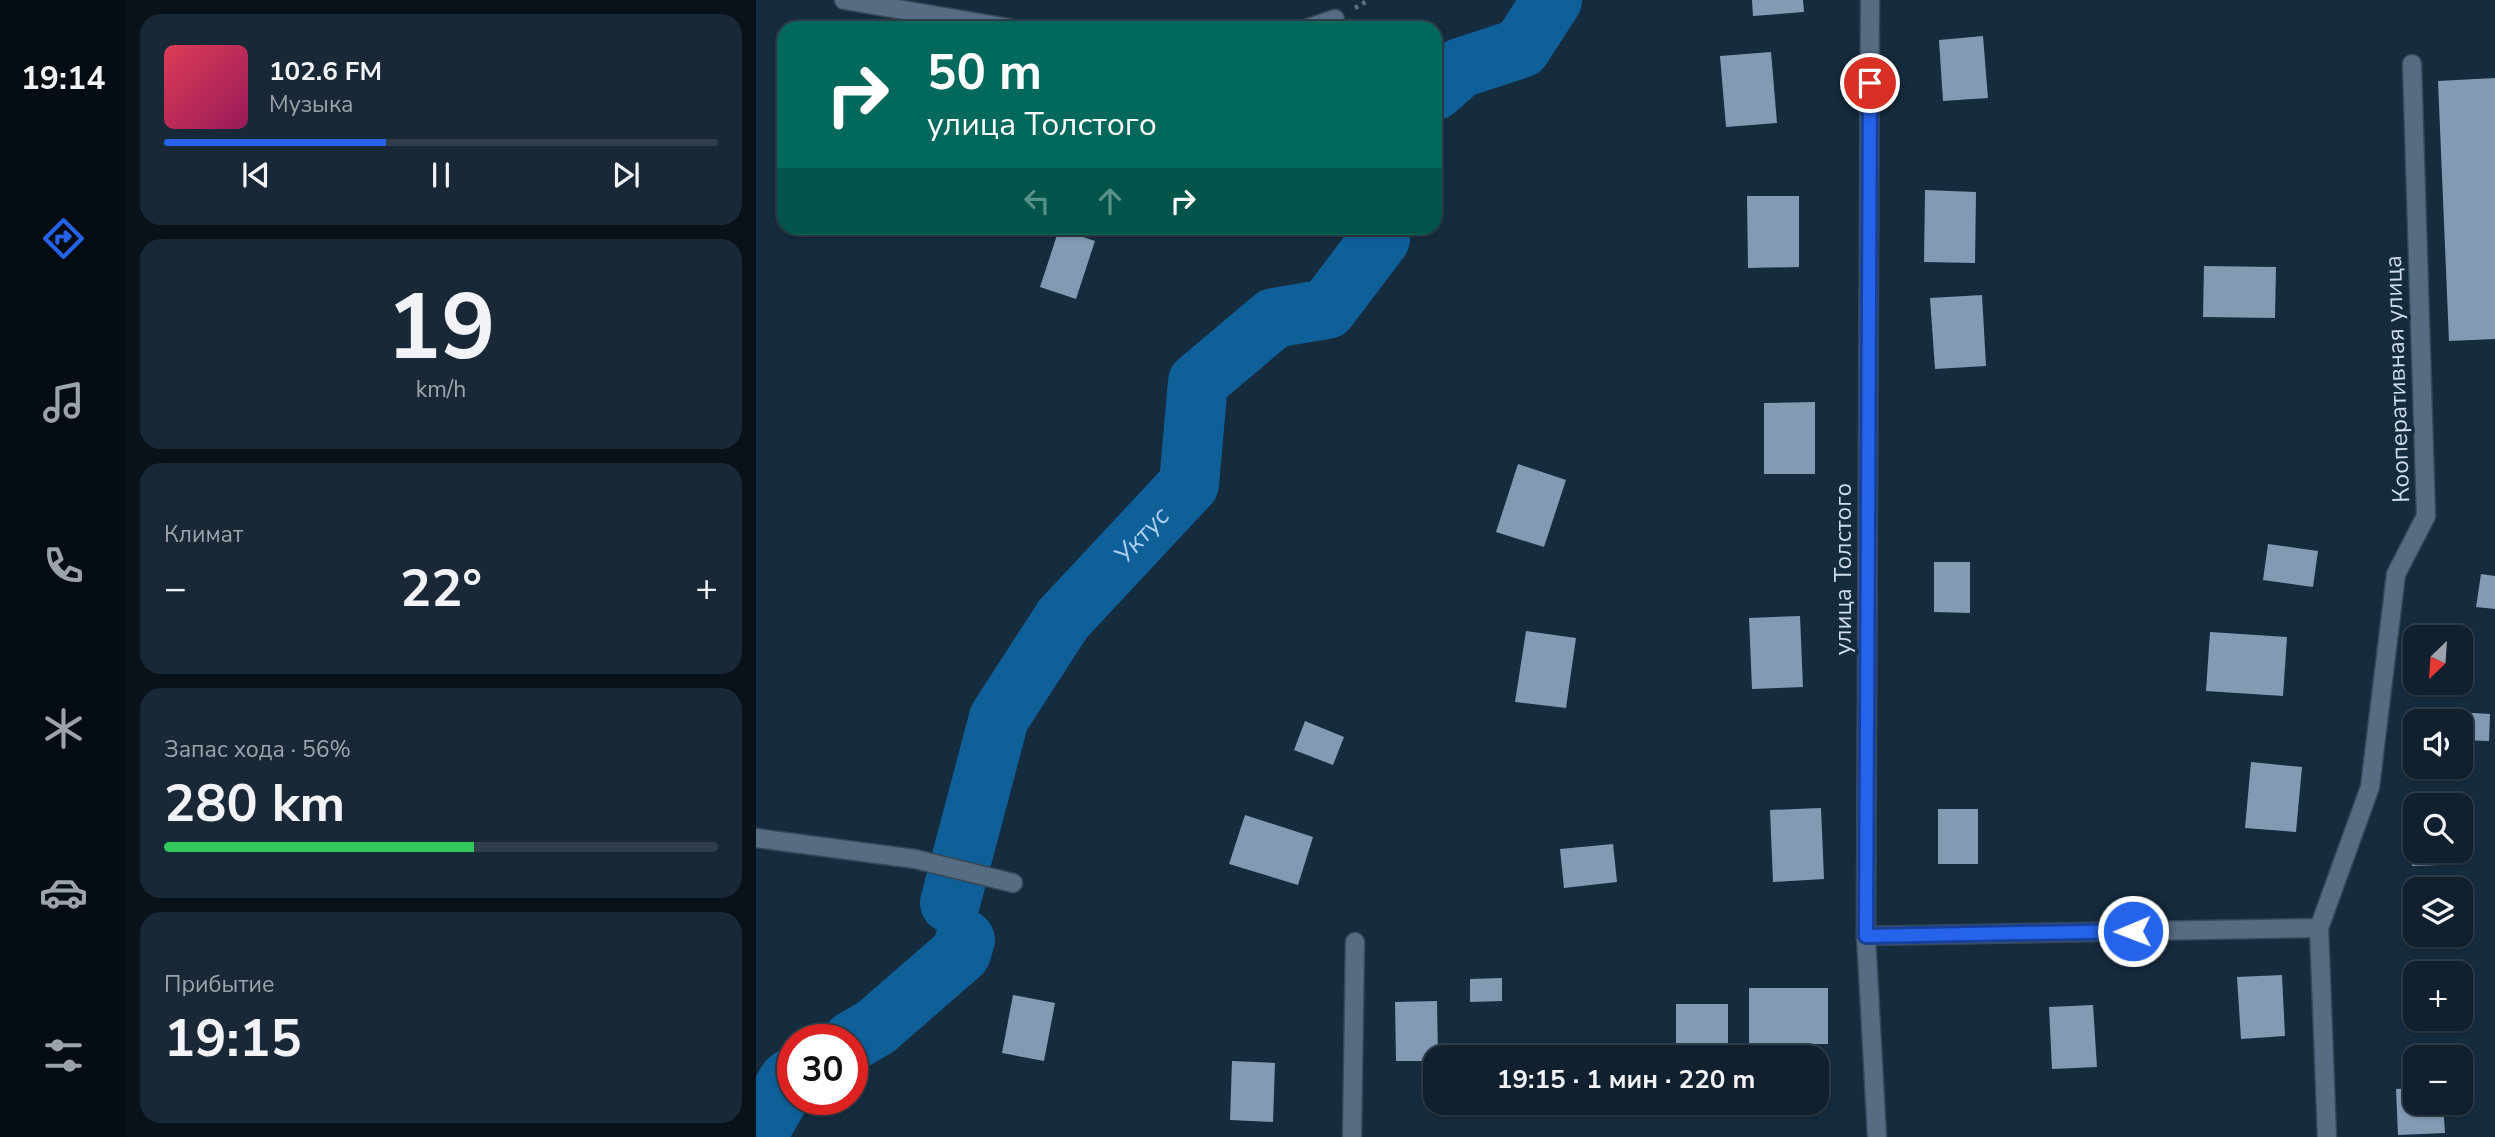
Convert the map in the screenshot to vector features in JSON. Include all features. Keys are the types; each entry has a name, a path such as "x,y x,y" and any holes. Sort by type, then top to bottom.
{"street":[{"path":"844,0 968,21"},
{"name":"улица Толстого","path":"1870,0 1866,936 1877,1137"},
{"path":"1329,21 1335,19"},
{"name":"Кооперативная улица","path":"2327,1137 2319,928 2370,786 2396,574 2426,516 2412,64"},
{"path":"756,838 915,859 1013,883"},
{"path":"1866,936 2319,928"},
{"path":"1352,1137 1355,942"}],"building":[{"path":"1752,0 1803,0 1804,12 1753,16"},
{"path":"1983,36 1988,98 1943,101 1939,40"},
{"path":"1771,52 1777,123 1726,127 1720,56"},
{"path":"2495,78 2495,339 2449,341 2438,81"},
{"path":"1925,190 1976,192 1975,263 1924,262"},
{"path":"1747,196 1799,196 1799,267 1748,268"},
{"path":"1057,235 1077,235 1095,241 1076,299 1040,287"},
{"path":"2204,266 2276,267 2275,318 2203,317"},
{"path":"1982,295 1986,366 1935,369 1930,298"},
{"path":"1815,402 1815,474 1764,474 1764,403"},
{"path":"1518,464 1566,480 1544,547 1496,532"},
{"path":"2268,544 2318,551 2313,587 2263,580"},
{"path":"1934,562 1970,562 1970,613 1934,612"},
{"path":"2481,574 2495,576 2495,609 2476,607"},
{"path":"1800,616 1803,687 1752,689 1749,618"},
{"path":"1526,631 1576,638 1566,708 1515,702"},
{"path":"2210,632 2287,637 2283,696 2206,691"},
{"path":"2473,713 2490,714 2489,741 2473,740"},
{"path":"1305,721 1344,737 1333,765 1294,750"},
{"path":"2251,762 2302,767 2296,832 2245,828"},
{"path":"1821,808 1824,879 1773,882 1770,810"},
{"path":"1938,809 1978,809 1978,864 1938,864"},
{"path":"1245,815 1313,837 1298,885 1229,864"},
{"path":"1613,844 1617,882 1564,888 1560,849"},
{"path":"2412,863 2441,863 2441,865 2412,866"},
{"path":"2282,975 2285,1036 2241,1039 2237,977"},
{"path":"1502,978 1502,1001 1470,1002 1470,979"},
{"path":"1749,988 1828,988 1828,1044 1749,1044"},
{"path":"1013,995 1055,1003 1044,1061 1002,1053"},
{"path":"1437,1001 1438,1045 1423,1045 1423,1061 1396,1061 1395,1002"},
{"path":"1676,1004 1728,1004 1728,1045 1676,1045"},
{"path":"2093,1005 2097,1067 2052,1069 2049,1007"},
{"path":"1232,1061 1275,1063 1273,1122 1230,1120"},
{"path":"2396,1089 2403,1089 2403,1115 2444,1115 2445,1133 2398,1135"}],"waterway":[{"name":"Уктус","path":"1442,84 1460,68 1521,48 1552,0"},
{"name":"Уктус","path":"950,903 999,718 1063,619 1189,484 1198,382 1274,318 1327,309 1380,239 1378,235"},
{"name":"Уктус","path":"868,1032 961,953 965,940"},
{"name":"Уктус","path":"756,1137 777,1100"}],"route":[{"path":"1870,83 1866,936 2133,931"}]}
